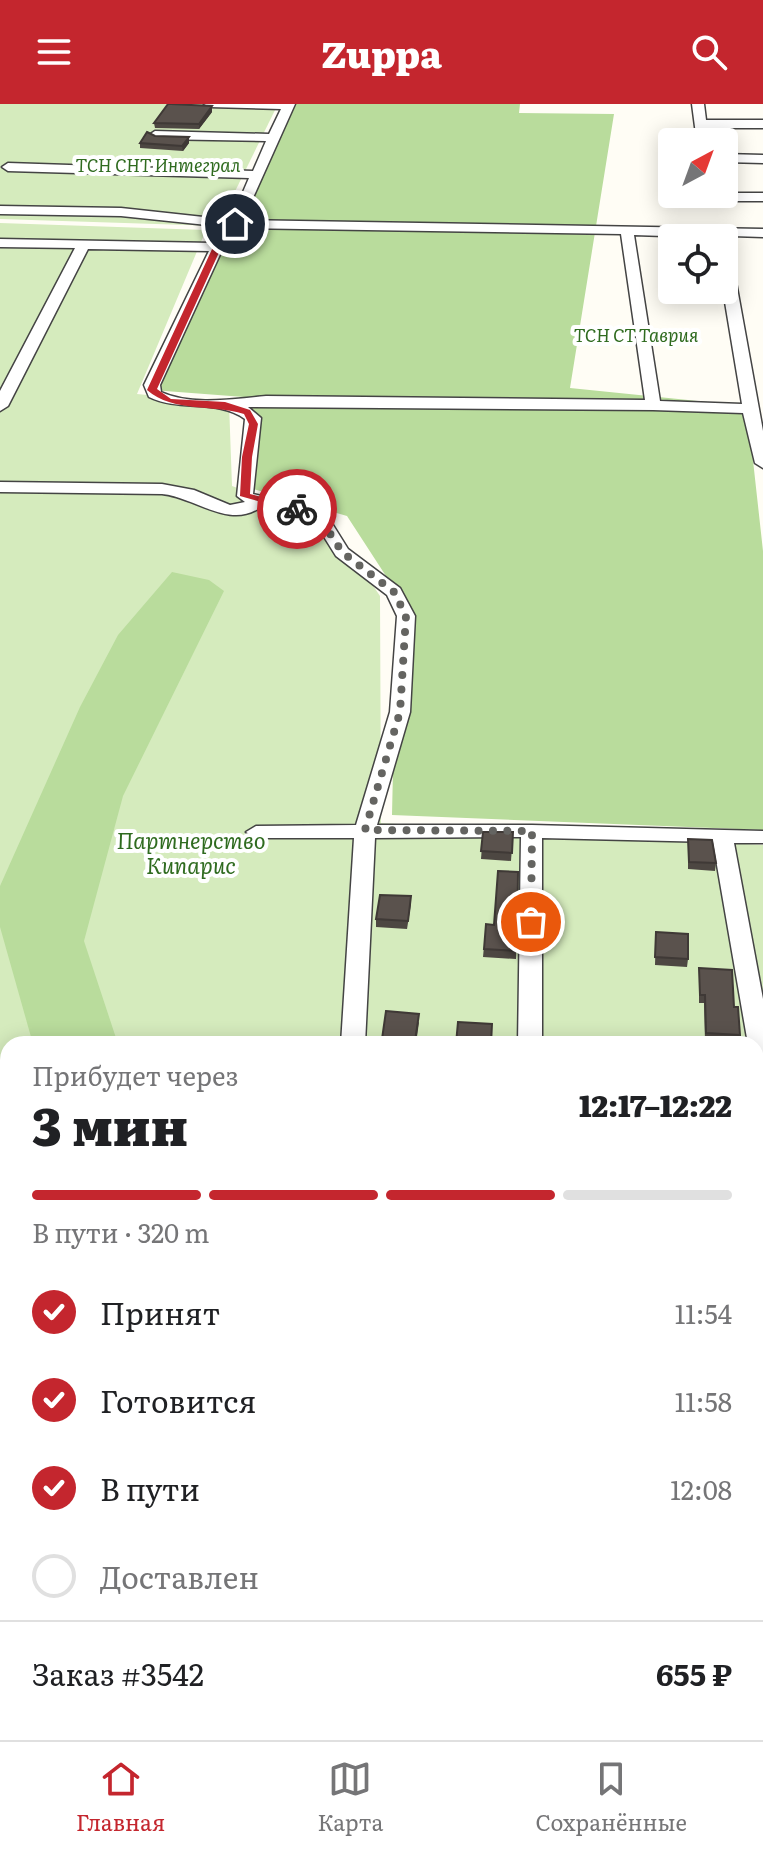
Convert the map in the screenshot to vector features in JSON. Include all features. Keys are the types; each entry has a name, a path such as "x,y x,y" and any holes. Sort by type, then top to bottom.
{"street":[{"path":"210,104 289,105 235,224 217,247 152,390 169,401 225,405 266,401 750,409"},
{"path":"698,104 701,128"},
{"path":"700,124 763,124"},
{"path":"155,135 274,138"},
{"path":"738,158 763,159"},
{"path":"8,167 257,175"},
{"path":"0,210 135,213 235,224 627,231 714,214 763,197"},
{"path":"714,214 763,233"},
{"path":"714,214 763,463"},
{"path":"627,231 653,405"},
{"path":"0,243 217,247"},
{"path":"0,406 83,245"},
{"path":"225,405 247,412 253,418 245,496"},
{"path":"0,487 179,491 232,511 251,508 257,501 245,496"},
{"path":"245,496 306,511 327,529 342,552 394,592 406,616 400,712 365,830 353,1036"},
{"path":"530,1036 532,831"},
{"path":"256,832 532,831 763,837"},
{"path":"722,836 758,1036"}],"green space":[{"name":"ТСН СНТ Интеграл","path":"0,104 278,104 218,226 0,219"},
{"path":"283,104 520,104 519,113 614,114 570,388 747,406 763,551 763,830 392,815 397,593 347,516 250,488 244,397 152,390"},
{"name":"Партнерство Кипарис","path":"0,223 206,230 137,394 229,403 232,486 329,520 380,596 381,823 763,845 763,1036 0,1036"},
{"path":"172,572 209,580 224,591 123,796 84,941 115,1036 31,1036 0,927 0,886 80,707 118,635"}],"building":[{"path":"168,104 212,106 199,124 154,123"},
{"path":"147,132 155,136 189,137 182,146 140,143"},
{"path":"483,832 513,832 512,853 481,851"},
{"path":"688,839 712,840 716,863 689,862"},
{"path":"498,871 518,872 517,951 484,949 486,924 494,925"},
{"path":"380,895 411,896 408,921 376,919"},
{"path":"656,932 688,934 688,959 655,957"},
{"path":"699,968 732,970 734,1007 738,1007 740,1035 706,1033 705,995 700,995"},
{"path":"386,1011 419,1014 416,1036 382,1036"},
{"path":"458,1022 492,1024 491,1036 457,1036"}],"way so far":[{"path":"297,509 306,511 327,529 342,552 394,592 406,616 400,712 365,830 532,831 531,922"}],"route":[{"path":"235,224 217,247 152,390 169,401 225,405 247,412 254,424 247,457 245,496 297,509"}],"park label":[{"name":"ТСН СТ Таврия","path":"636,334"}]}
